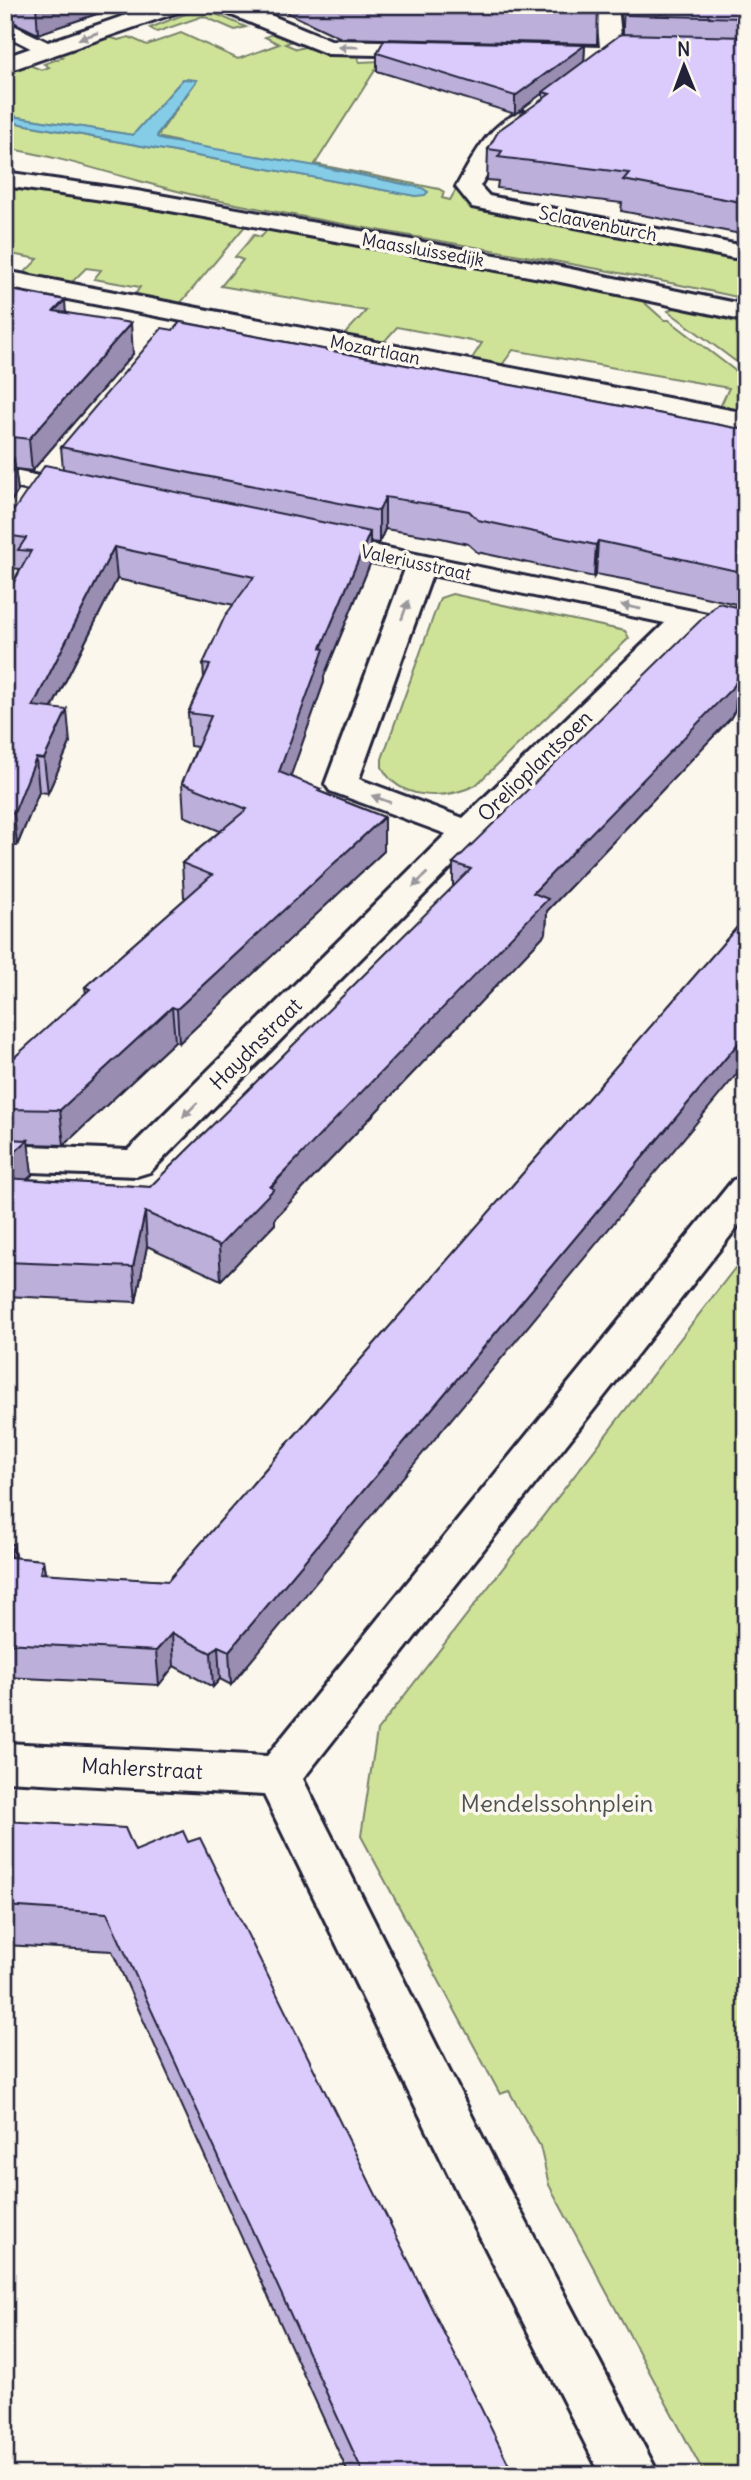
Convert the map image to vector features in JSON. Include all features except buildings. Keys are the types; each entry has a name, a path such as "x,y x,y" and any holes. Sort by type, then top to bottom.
{"street":[{"path":"5,65 176,5"},
{"path":"227,5 328,47 451,50"},
{"path":"607,12 612,54"},
{"path":"506,51 746,57"},
{"path":"592,72 612,54"},
{"name":"Sclaavenburch","path":"541,108 496,140 468,187 481,202 742,247"},
{"name":"Maassluissedijk","path":"5,161 86,177 99,191"},
{"name":"Maassluissedijk","path":"5,179 99,191 662,293 746,313"},
{"name":"Mozartlaan","path":"5,279 746,421"},
{"path":"167,335 185,314"},
{"path":"5,477 108,499"},
{"name":"Valeriusstraat","path":"299,539 746,631"},
{"name":"Orelioplantsoen","path":"421,565 341,784 468,831 686,619"},
{"name":"Haydnstraat","path":"5,1158 137,1163 468,831"},
{"path":"631,2475 480,2185 278,1776 746,1189"},
{"name":"Mahlerstraat","path":"5,1762 278,1776"}],"lane":[{"path":"5,27 49,50"}],"green space":[{"path":"195,10 209,11 246,27 235,30 203,16 157,32 150,28"},
{"path":"278,32 295,40 285,44 297,49 308,46 357,51 359,62 381,61 315,164 439,189 444,192 442,198 450,200 458,186 473,199 469,204 746,258 746,299 615,272 221,201 60,159 5,148 5,121 416,196 157,137 197,80 183,79 133,135 5,115 5,73 29,65 42,70 49,67 44,64 63,57 58,54 109,37 118,40 129,37 147,45 181,33 238,59 279,44 265,37"},
{"path":"22,188 246,225 179,305 134,296 140,287 94,279 101,270 86,268 70,284 22,275 38,259 5,253 5,191"},
{"path":"268,229 637,296 664,320 669,320 746,379 746,412 720,407 729,388 513,350 502,365 471,360 482,343 397,327 383,343 343,336 366,311 221,286 243,260 235,257 254,235 261,237"},
{"path":"678,306 746,325 746,369 668,311"},
{"path":"452,594 625,631 629,638 476,785 437,795 411,792 390,778 382,767 382,759 440,598"},
{"name":"Mendelssohnplein","path":"746,1264 746,2475 705,2475 549,2185 540,2146 509,2091 500,2094 361,1836 377,1731 735,1268 741,1270"}],"water":[{"path":"183,79 197,80 158,133 157,137 163,140 322,167 422,188 428,192 416,196 5,121 5,115 133,135"}]}
